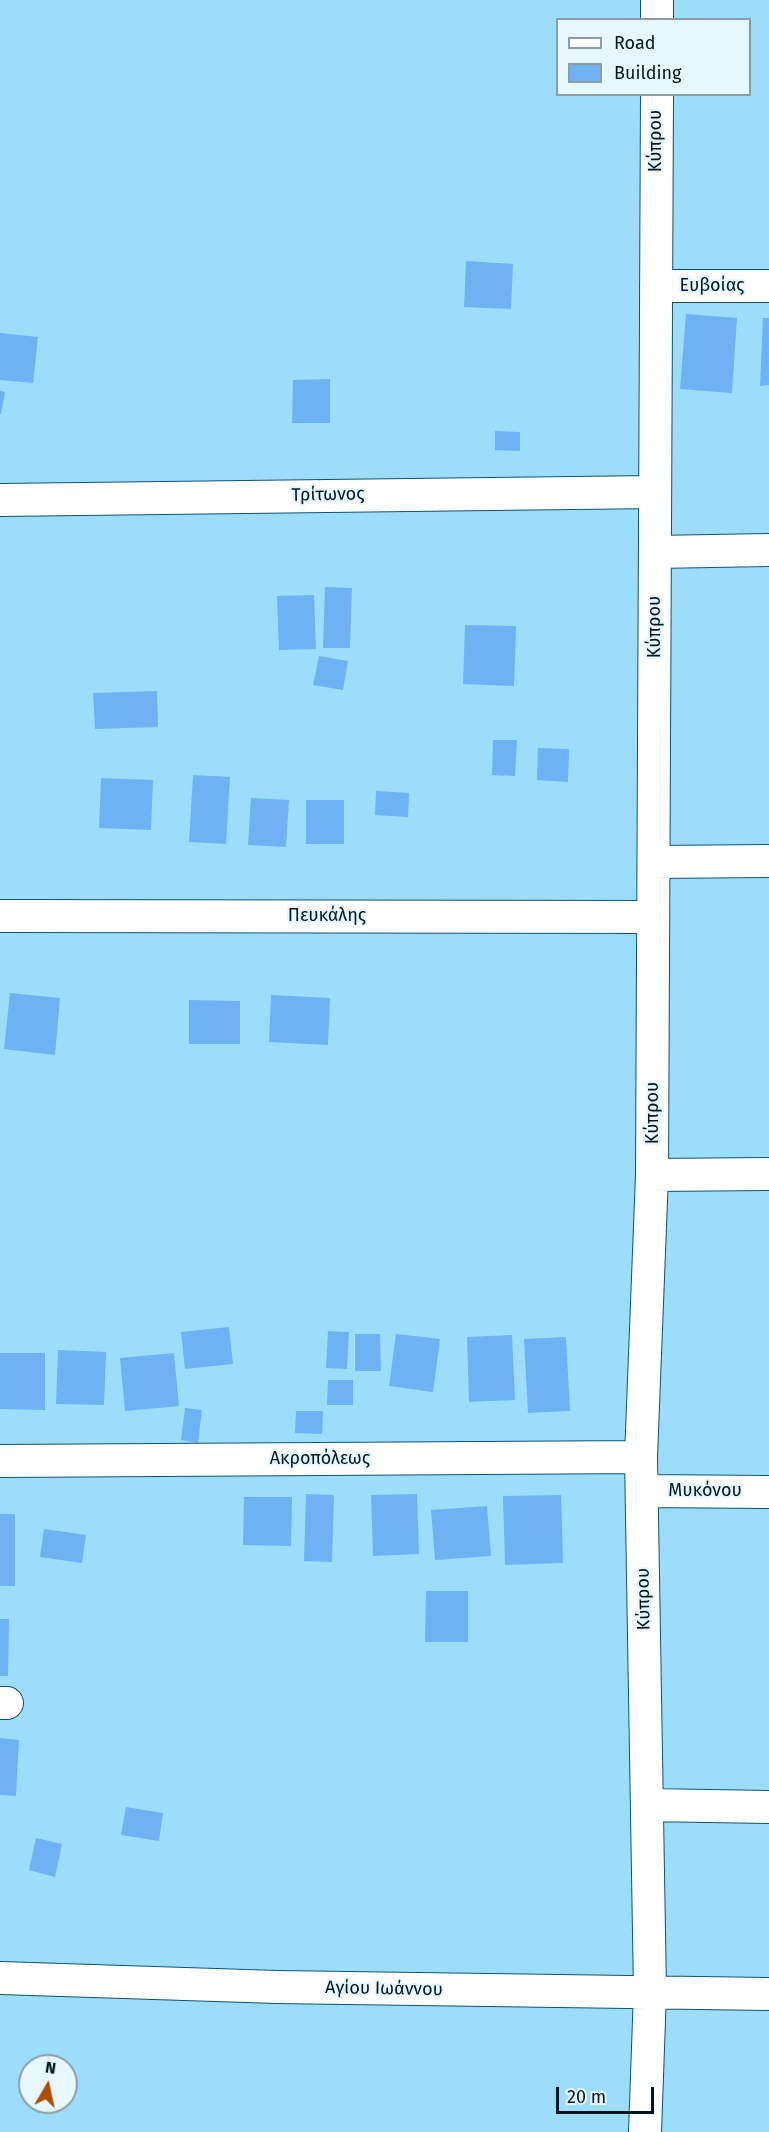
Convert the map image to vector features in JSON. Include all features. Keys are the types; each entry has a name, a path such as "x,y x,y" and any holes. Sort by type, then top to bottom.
{"street":[{"path":"657,0 657,18"},
{"name":"Κύπρου","path":"645,2132 650,1992 641,1457 652,1175 657,96"},
{"name":"Ευβοίας","path":"656,286 769,286"},
{"name":"Τρίτωνος","path":"0,500 655,492"},
{"path":"655,552 769,550"},
{"path":"654,862 769,861"},
{"name":"Πευκάλης","path":"0,916 653,917"},
{"path":"652,1175 769,1174"},
{"name":"Ακροπόλεως","path":"0,1461 641,1457"},
{"name":"Μυκόνου","path":"642,1491 769,1492"},
{"path":"648,1805 769,1807"},
{"name":"Αγίου Ιωάννου","path":"0,1978 277,1987 769,1994"}],"building":[{"path":"466,261 513,264 511,309 464,307"},
{"path":"686,314 737,318 732,393 680,389"},
{"path":"763,318 769,318 769,385 760,386"},
{"path":"0,333 38,337 33,383 0,380"},
{"path":"330,379 330,423 292,423 293,380"},
{"path":"0,391 5,392 1,414 0,414"},
{"path":"495,431 520,432 520,451 495,450"},
{"path":"325,587 352,588 350,648 323,648"},
{"path":"314,595 316,649 279,650 277,596"},
{"path":"465,625 516,626 514,686 463,684"},
{"path":"319,656 348,661 343,690 313,685"},
{"path":"157,691 158,727 95,729 93,693"},
{"path":"493,740 517,740 515,776 492,775"},
{"path":"538,748 569,749 568,782 537,780"},
{"path":"193,775 230,777 226,844 189,842"},
{"path":"101,778 153,780 151,830 99,828"},
{"path":"376,791 409,793 408,817 375,815"},
{"path":"251,798 289,800 286,847 248,845"},
{"path":"306,800 344,800 344,844 306,844"},
{"path":"10,993 60,998 55,1055 4,1049"},
{"path":"271,995 330,998 328,1045 269,1042"},
{"path":"189,1000 240,1001 240,1044 189,1044"},
{"path":"229,1327 233,1364 185,1369 181,1332"},
{"path":"328,1331 349,1332 347,1369 326,1368"},
{"path":"355,1334 380,1334 381,1371 355,1371"},
{"path":"396,1334 440,1339 433,1392 389,1386"},
{"path":"512,1335 515,1400 469,1402 467,1337"},
{"path":"566,1337 570,1411 528,1413 524,1339"},
{"path":"58,1350 106,1352 104,1405 56,1404"},
{"path":"0,1353 45,1353 45,1410 0,1409"},
{"path":"174,1353 179,1406 125,1411 120,1358"},
{"path":"328,1380 353,1380 353,1405 327,1405"},
{"path":"185,1408 202,1410 198,1443 181,1440"},
{"path":"296,1411 323,1411 322,1434 295,1433"},
{"path":"306,1494 334,1495 332,1562 304,1561"},
{"path":"417,1494 419,1554 373,1556 371,1495"},
{"path":"561,1495 563,1563 505,1565 503,1496"},
{"path":"244,1497 292,1497 291,1546 243,1545"},
{"path":"487,1506 491,1556 435,1560 431,1510"},
{"path":"0,1514 15,1514 15,1586 0,1586"},
{"path":"44,1529 86,1535 82,1563 40,1557"},
{"path":"426,1591 468,1591 468,1642 425,1642"},
{"path":"0,1619 9,1619 8,1676 0,1676"},
{"path":"0,1738 19,1740 16,1796 0,1795"},
{"path":"126,1807 163,1813 159,1841 121,1835"},
{"path":"36,1838 62,1844 55,1877 29,1870"}]}
